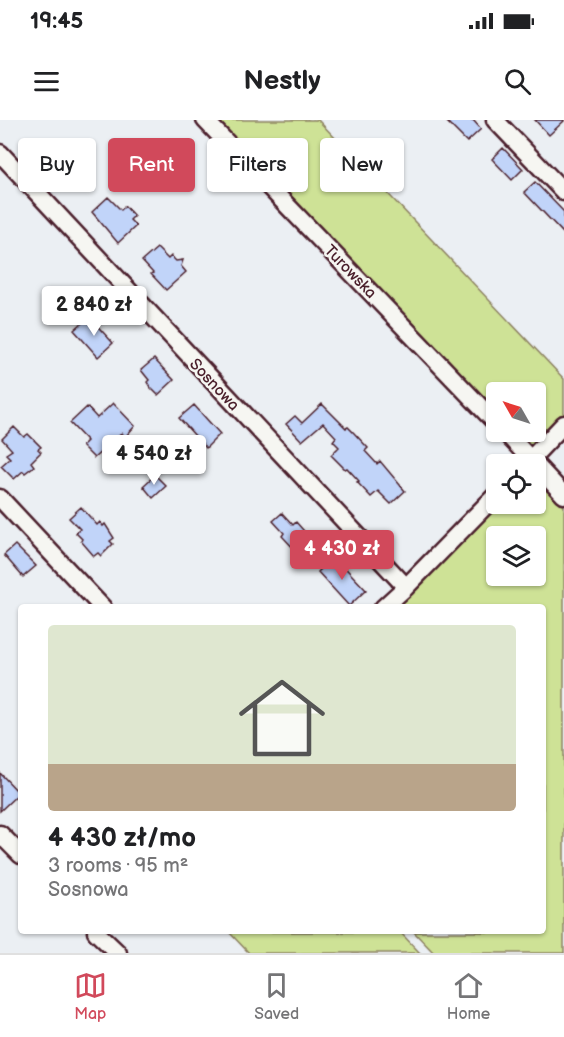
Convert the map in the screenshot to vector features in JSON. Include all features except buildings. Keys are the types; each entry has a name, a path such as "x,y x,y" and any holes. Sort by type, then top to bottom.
{"street":[{"name":"Turowska","path":"205,120 486,413"},
{"path":"495,120 564,192"},
{"name":"Sosnowa","path":"0,153 406,587"},
{"path":"536,454 564,424"},
{"path":"513,442 522,454"},
{"path":"546,478 564,495"},
{"path":"0,498 99,604"},
{"path":"387,604 486,505"},
{"path":"0,834 18,852"},
{"path":"98,934 117,953"}],"green space":[{"path":"214,120 318,120 335,138 320,138 320,192 386,192 564,379 564,417 546,437 546,382 486,382 486,408 282,192 308,192 308,138 231,138"},
{"path":"519,442 541,442 530,454"},
{"path":"546,487 564,506 564,953 434,953 416,934 546,934 546,604 395,604 486,514 546,514"},
{"path":"231,934 402,934 420,953 249,953"}]}
